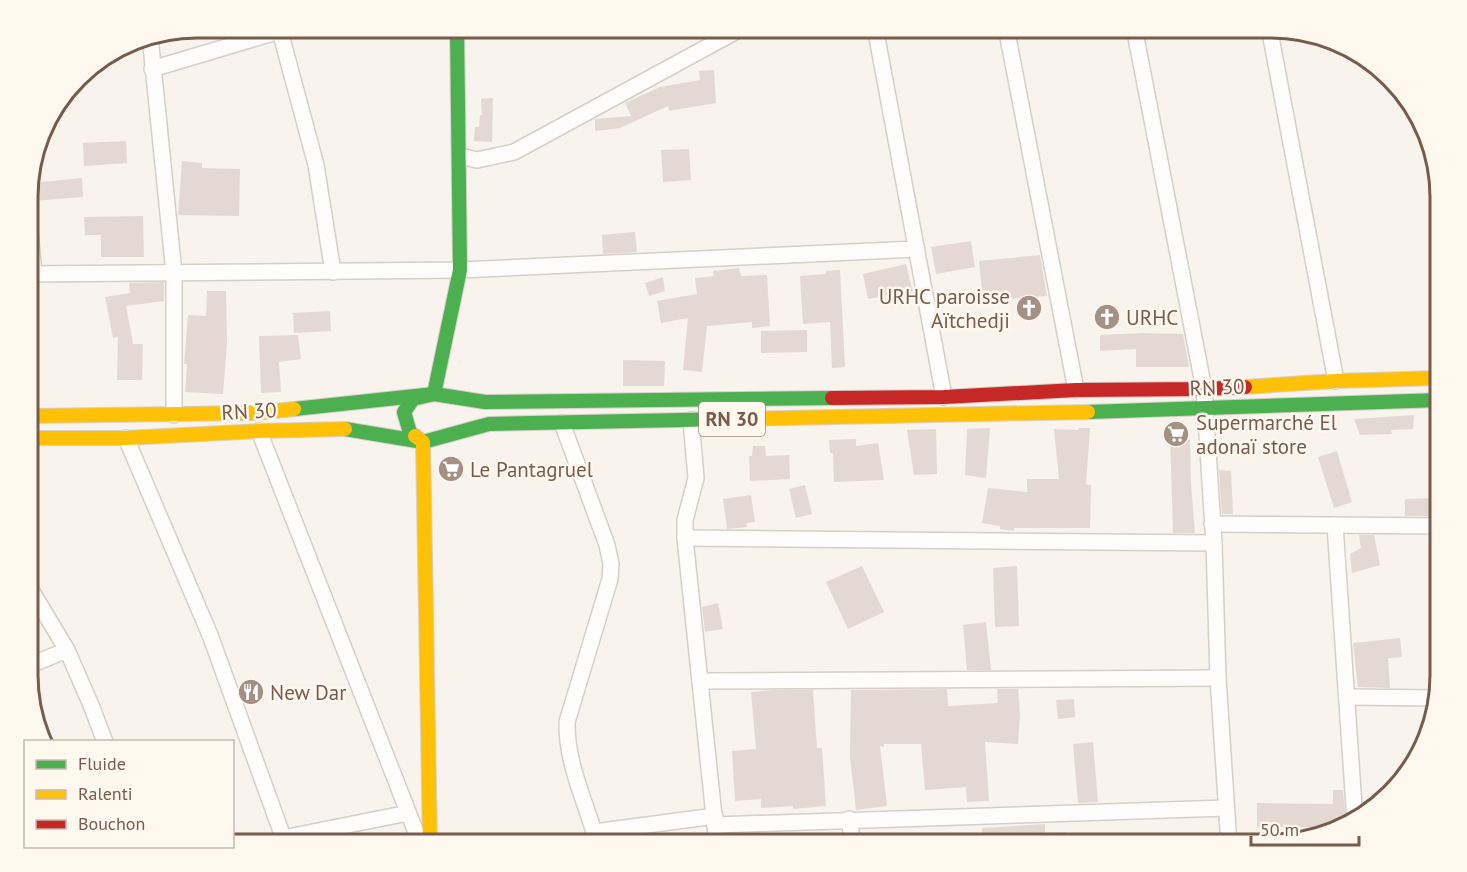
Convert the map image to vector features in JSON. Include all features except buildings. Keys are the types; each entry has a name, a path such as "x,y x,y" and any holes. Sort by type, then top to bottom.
{"main road":[{"path":"430,834 423,442 410,432 404,412 413,399 434,394 460,270 457,38"},
{"name":"RN 30","path":"38,416 255,413 434,394 485,402 944,397 1076,390 1204,389 1429,378"},
{"name":"RN 30","path":"38,438 126,438 347,429 423,442 489,424 945,416 1429,400"}],"street":[{"path":"152,69 256,38"},
{"path":"288,38 316,165 333,272"},
{"path":"460,156 477,160 514,152 724,38"},
{"path":"877,38 944,397"},
{"path":"1008,38 1076,390"},
{"path":"1136,38 1204,389 1214,543 1218,678 1227,834"},
{"path":"1271,38 1336,381"},
{"path":"151,45 174,273 174,415"},
{"path":"38,274 460,270 917,249"},
{"path":"691,420 696,478 685,520 685,538 716,834"},
{"path":"562,423 606,545 610,564 610,579 567,723 567,736 574,765 595,834"},
{"path":"259,431 417,834"},
{"path":"126,438 210,635 281,834"},
{"path":"1212,524 1429,526"},
{"path":"1335,525 1354,811"},
{"path":"685,538 1214,543"},
{"path":"38,602 66,650 105,740"},
{"path":"38,662 66,650"},
{"path":"700,681 1218,678"},
{"path":"1347,697 1427,698"},
{"path":"627,834 715,820 849,819 1226,808"},
{"path":"315,834 408,813"},
{"path":"849,819 851,834"}],"traffic: fast":[{"path":"415,436 410,433 404,412 413,399 434,394 460,270 457,38"},
{"path":"294,409 434,394 485,402 832,398"},
{"path":"1088,412 1429,400"},
{"path":"345,429 423,442 489,424 731,419"}],"traffic: slow":[{"path":"1245,387 1429,378"},
{"path":"38,416 255,413 294,409"},
{"path":"731,419 1088,412"},
{"path":"38,438 126,438 345,429"},
{"path":"415,436 423,442 430,834"}],"traffic: jam":[{"path":"832,398 944,397 1076,390 1245,387"}],"place":[{"name":"URHC paroisse Aïtchedji","path":"1029,308"},
{"name":"URHC","path":"1107,317"},
{"name":"Supermarché El adonaï store","path":"1176,434"},
{"name":"Le Pantagruel","path":"451,469"},
{"name":"New Dar","path":"251,692"}]}
